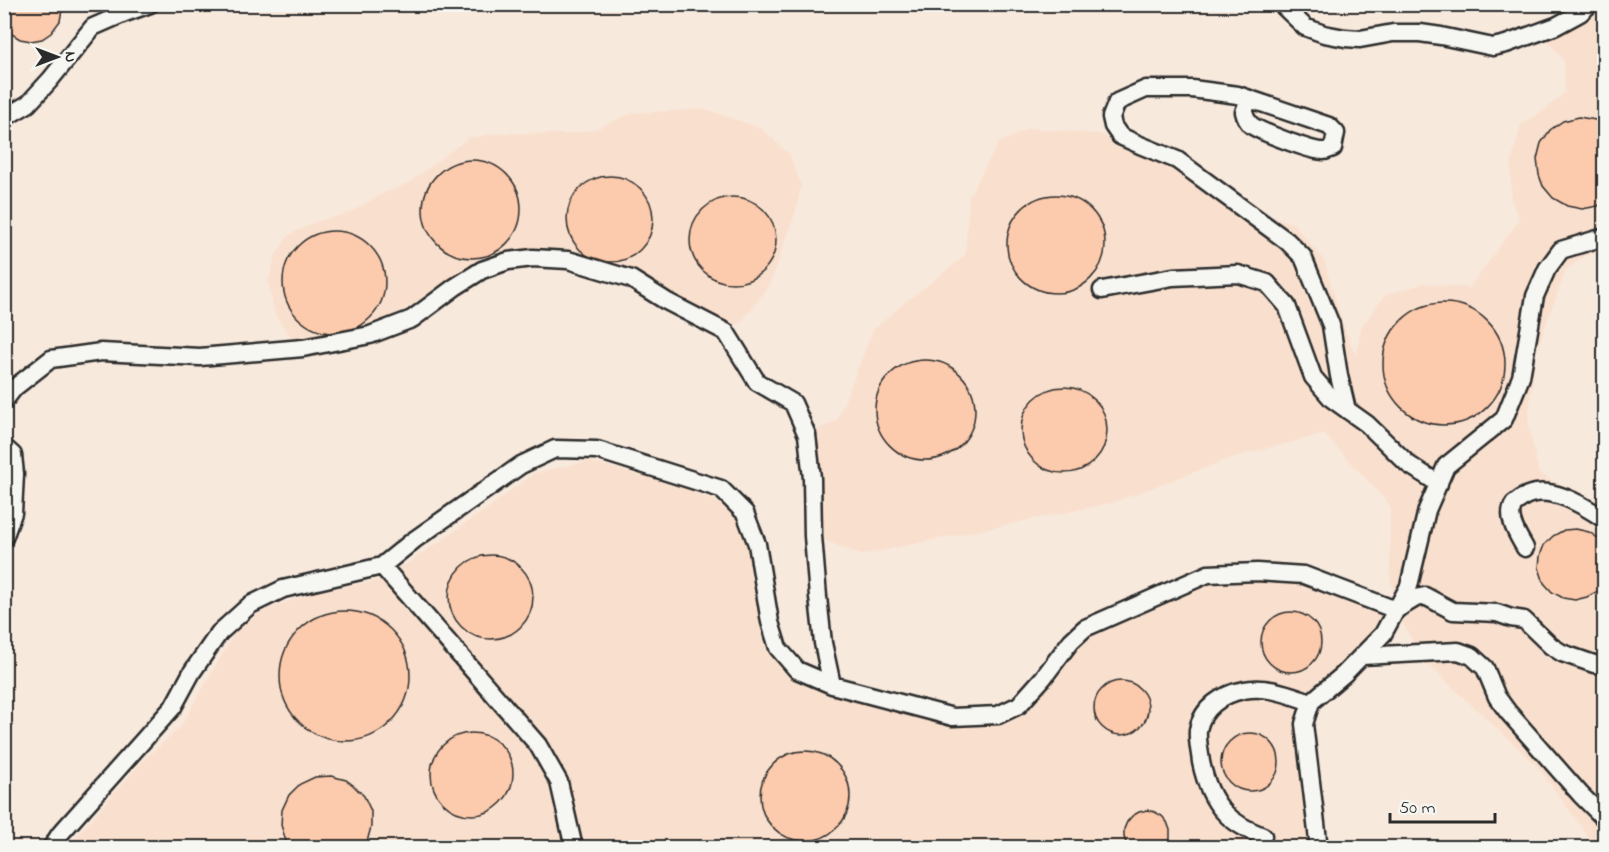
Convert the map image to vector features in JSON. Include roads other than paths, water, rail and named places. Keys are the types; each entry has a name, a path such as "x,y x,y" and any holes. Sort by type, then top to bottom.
{"lane":[{"path":"4,118 28,104 93,27 150,4"},
{"path":"1281,4 1305,27 1324,34 1360,39 1393,33 1420,33 1493,47 1556,26 1580,13 1590,4"},
{"path":"1249,99 1244,112 1251,125 1305,147 1323,152 1333,148 1336,133 1329,126 1238,95 1192,89 1146,89 1117,102 1111,117 1113,126 1120,136 1177,160 1287,242 1303,257 1331,325 1347,410"},
{"path":"1317,848 1318,840 1304,724 1311,702 1344,674 1383,634 1409,586 1427,510 1446,466 1504,419 1521,377 1535,296 1548,269 1561,250 1605,237"},
{"path":"4,401 14,388 51,359 101,352 200,357 303,348 370,335 412,319 482,270 508,261 533,258 568,260 631,279 666,301 726,332 757,382 793,403 807,435 812,478 813,536 818,597 823,643 832,685"},
{"path":"1102,290 1173,277 1238,274 1267,283 1287,306 1313,377 1332,399 1367,424 1408,464 1438,484"},
{"path":"4,447 13,455 15,474 13,513 4,538"},
{"path":"51,848 60,834 172,706 219,633 250,605 283,589 382,566 414,540 521,465 555,449 597,450 721,489 745,513 757,544 770,622 778,648 797,670 832,685 953,717 998,715 1019,705 1084,628 1208,574 1257,572 1304,576 1396,610"},
{"path":"1525,548 1514,528 1511,513 1514,503 1528,494 1538,493 1562,497 1605,519"},
{"path":"382,566 538,746 559,782 574,848"},
{"path":"1396,610 1416,598 1425,596 1453,611 1497,613 1524,620 1551,646 1562,653 1594,664 1605,665"},
{"path":"1362,656 1458,651 1472,656 1485,668 1497,697 1508,712 1581,795 1605,818"},
{"path":"1263,836 1239,826 1224,813 1211,795 1204,777 1198,731 1210,706 1226,695 1245,690 1259,689 1277,692 1311,702"}]}
